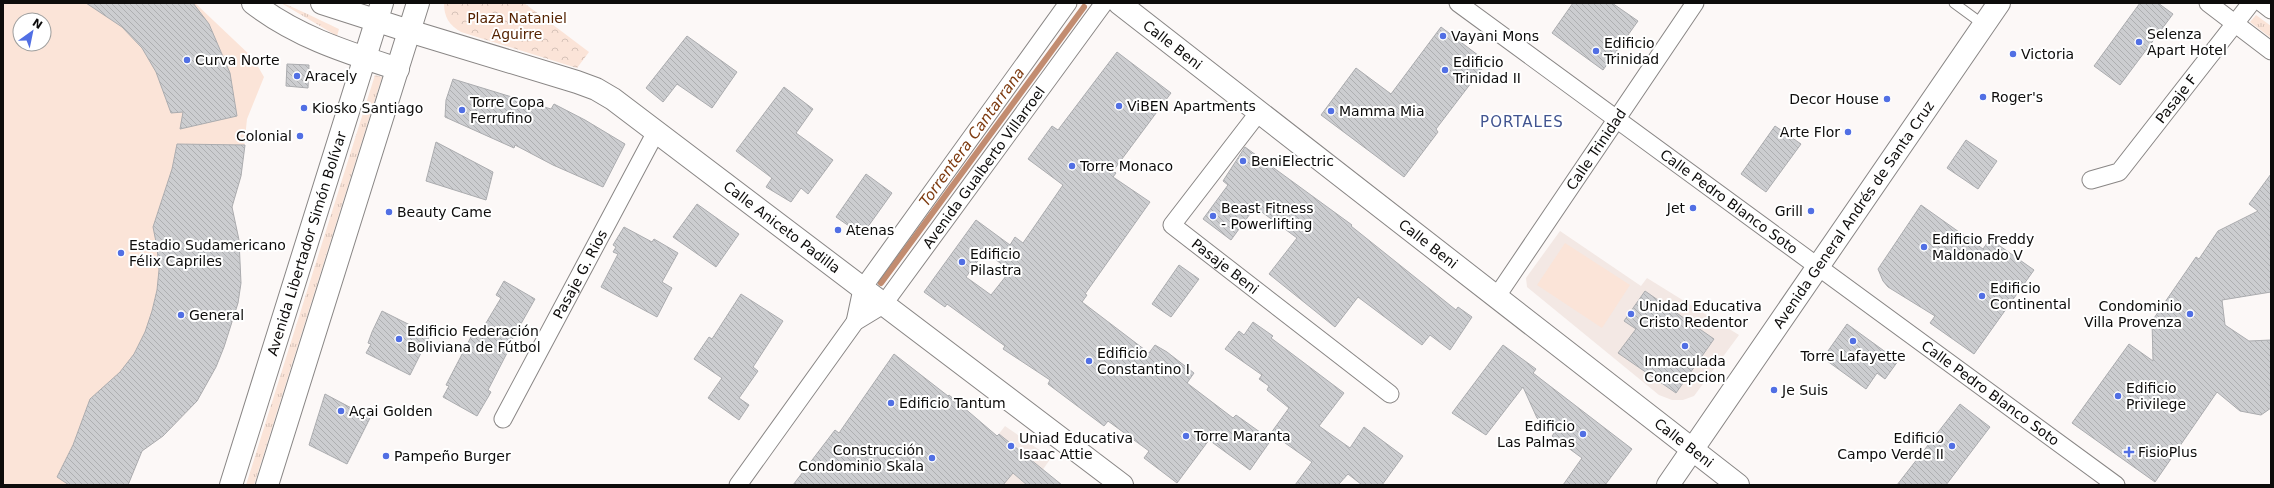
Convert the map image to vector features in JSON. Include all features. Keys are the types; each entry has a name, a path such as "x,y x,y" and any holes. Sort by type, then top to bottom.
{"main road":[{"path":"253,3 288,27 308,37 398,69"},
{"name":"Calle Aniceto Padilla","path":"322,3 379,12 409,32 596,89 657,130 862,289 1122,485"},
{"path":"267,485 418,3"},
{"name":"Calle Beni","path":"1119,3 1738,485"},
{"name":"Avenida General Andrés de Santa Cruz","path":"1668,485 1999,3"},
{"name":"Avenida Libertador Simón Bolívar","path":"231,485 379,12"}],"street":[{"name":"Avenida Gualberto Villarroel","path":"855,322 862,289 1068,3"},
{"name":"Avenida Gualberto Villarroel","path":"738,485 855,322 883,305 1104,3"},
{"name":"Calle Pedro Blanco Soto","path":"1458,3 2116,485"},
{"name":"Calle Trinidad","path":"1497,296 1695,3"},
{"path":"2208,3 2271,51"},
{"name":"Pasaje F","path":"2091,180 2119,172 2251,3"},
{"path":"2262,3 2271,10"},
{"name":"Pasaje Beni","path":"1259,112 1172,225 1390,394"},
{"name":"Pasaje G. Rios","path":"503,419 657,130"}],"lane":[{"path":"1954,3 1984,25"}],"shaded area":[{"name":"Unidad Educativa Cristo Redentor","path":"1560,231 1641,286 1647,278 1739,335 1694,396 1683,400 1672,400 1659,395 1527,287 1526,278"},
{"name":"Uniad Educativa Isaac Attie","path":"1005,426 1051,458 1032,485 959,485"}],"green space":[{"name":"Estadio Sudamericano Félix Capriles","path":"3,3 195,3 253,58 264,77 247,119 241,176 232,207 239,240 241,283 238,303 224,347 216,367 197,401 163,436 142,451 128,485 3,485"},
{"path":"281,3 339,29 337,36"},
{"name":"Plaza Nataniel Aguirre","path":"444,3 524,3 589,52 577,68 461,32 448,20"},
{"path":"2256,15 2271,26 2271,38 2250,22"},
{"path":"375,75 382,77 254,485 246,485"},
{"path":"1565,243 1630,285 1602,328 1537,285"}],"building":[{"name":"Curva Norte","path":"86,3 193,3 209,24 230,73 237,116 180,129 183,112 171,113 156,72 142,48 122,27"},
{"name":"Edificio Trinidad","path":"1573,3 1612,3 1638,21 1603,70 1552,33"},
{"name":"Selenza Apart Hotel","path":"2140,3 2158,3 2173,14 2120,85 2094,66"},
{"path":"1441,27 1487,62 1436,129 1438,132 1404,177 1321,115 1356,68 1391,94"},
{"path":"687,36 737,72 712,108 677,84 663,102 646,88"},
{"path":"1117,52 1171,93 1113,171 1116,173 1113,177 1150,202 1085,294 1087,295 1082,302 1149,353 1155,345 1167,352 1194,373 1187,383 1233,418 1236,415 1271,440 1250,470 1209,440 1177,483 1144,458 1149,451 1108,421 1104,426 1048,384 1050,380 1003,349 1005,346 947,304 945,307 924,292 976,220 1010,245 1015,237 1023,243 1063,185 1028,159 1052,126 1058,130","holes":["985,251 1010,271 991,295 966,277"]},
{"name":"Aracely","path":"287,64 309,65 308,88 286,86"},
{"path":"453,79 551,109 554,104 585,120 625,144 603,187 553,165 515,145 514,148 445,117 446,100"},
{"path":"784,87 813,109 796,133 833,160 808,194 801,188 791,202 766,187 772,178 736,151"},
{"path":"1775,126 1801,144 1766,192 1741,174"},
{"path":"1966,140 1997,161 1978,189 1947,168"},
{"path":"436,142 493,172 486,200 426,181"},
{"name":"General","path":"177,144 245,145 241,176 232,207 239,240 241,283 238,303 216,367 197,401 163,436 142,451 128,485 69,485 57,477 73,445 90,399 120,372 134,354 145,332 152,311 157,290 159,270 153,227 172,169"},
{"path":"1245,147 1352,225 1351,226 1456,310 1458,307 1472,317 1450,350 1430,335 1422,345 1358,297 1335,327 1269,274 1297,238 1255,207 1231,240 1203,219 1228,185 1223,181"},
{"path":"866,174 892,193 862,235 836,217"},
{"path":"2271,174 2271,292 2222,300 2225,325 2249,341 2271,340 2271,408 2261,415 2240,411 2217,392 2155,482 2072,423 2129,344 2153,361 2152,321 2196,257 2199,259 2218,231 2258,211 2249,204"},
{"path":"697,204 739,234 716,267 673,237"},
{"path":"1921,205 1983,249 1990,239 2034,270 1974,354 1930,323 1935,316 1888,287 1883,281 1878,269"},
{"path":"624,227 652,242 654,239 678,253 662,282 672,288 657,317 601,287 618,254 613,252 616,247 613,245"},
{"path":"1179,265 1199,279 1171,317 1152,304"},
{"path":"504,281 535,299 505,352 507,353 488,390 491,392 477,416 443,397 449,386 446,385 472,335 477,338 501,298 496,295"},
{"name":"Inmaculada Concepcion","path":"1645,291 1714,339 1676,393 1618,353 1636,329 1624,321"},
{"path":"741,294 783,321 753,367 758,371 739,398 749,405 739,420 708,398 722,378 694,359 709,337 712,339"},
{"name":"Edificio Federación Boliviana de Fútbol","path":"382,311 430,335 410,375 366,353 371,344 368,343 372,332"},
{"path":"1253,322 1273,336 1271,338 1344,393 1319,426 1350,448 1364,427 1403,456 1382,485 1362,485 1348,474 1338,485 1295,485 1312,462 1271,433 1289,408 1267,390 1269,386 1259,379 1262,375 1225,349 1239,331 1244,335"},
{"name":"Torre Lafayette","path":"1847,324 1898,361 1885,379 1877,373 1866,389 1823,358"},
{"path":"1503,345 1536,369 1533,373 1632,449 1605,485 1563,485 1582,458 1552,436 1555,432 1537,418 1523,387 1486,435 1452,413"},
{"path":"894,354 948,396 949,395 997,436 999,434 1062,485 1027,485 1013,473 1003,485 793,485 835,430 839,433"},
{"path":"325,394 370,418 347,464 309,445"},
{"name":"Edificio Campo Verde II","path":"1960,404 1990,427 1946,485 1897,485"}],"waterway":[{"name":"Torrentera Cantarrana","path":"881,283 1084,7"}],"place":[{"name":"Vayani Mons","path":"1443,36"},
{"name":"Selenza Apart Hotel","path":"2139,42"},
{"name":"Edificio Trinidad","path":"1596,51"},
{"name":"Victoria","path":"2013,54"},
{"name":"Curva Norte","path":"187,60"},
{"name":"Edificio Trinidad II","path":"1445,70"},
{"name":"Aracely","path":"297,76"},
{"name":"Roger's","path":"1983,97"},
{"name":"Decor House","path":"1887,99"},
{"name":"ViBEN Apartments","path":"1119,106"},
{"name":"Kiosko Santiago","path":"304,108"},
{"name":"Torre Copa Ferrufino","path":"462,110"},
{"name":"Mamma Mia","path":"1331,111"},
{"name":"Arte Flor","path":"1848,132"},
{"name":"Colonial","path":"300,136"},
{"name":"BeniElectric","path":"1243,161"},
{"name":"Torre Monaco","path":"1072,166"},
{"name":"Jet","path":"1693,208"},
{"name":"Grill","path":"1811,211"},
{"name":"Beauty Came","path":"389,212"},
{"name":"Beast Fitness - Powerlifting","path":"1213,216"},
{"name":"Atenas","path":"838,230"},
{"name":"Edificio Freddy Maldonado V","path":"1924,247"},
{"name":"Estadio Sudamericano Félix Capriles","path":"121,253"},
{"name":"Edificio Pilastra","path":"962,262"},
{"name":"Edificio Continental","path":"1982,296"},
{"name":"Unidad Educativa Cristo Redentor","path":"1631,314"},
{"name":"Condominio Villa Provenza","path":"2190,314"},
{"name":"General","path":"181,315"},
{"name":"Edificio Federación Boliviana de Fútbol","path":"399,339"},
{"name":"Torre Lafayette","path":"1853,341"},
{"name":"Inmaculada Concepcion","path":"1685,346"},
{"name":"Edificio Constantino I","path":"1089,361"},
{"name":"Je Suis","path":"1774,390"},
{"name":"Edificio Privilege","path":"2118,396"},
{"name":"Edificio Tantum","path":"891,403"},
{"name":"Açai Golden","path":"341,411"},
{"name":"Edificio Las Palmas","path":"1583,434"},
{"name":"Torre Maranta","path":"1186,436"},
{"name":"Uniad Educativa Isaac Attie","path":"1011,446"},
{"name":"Edificio Campo Verde II","path":"1952,446"},
{"name":"FisioPlus","path":"2129,452"},
{"name":"Pampeño Burger","path":"386,456"},
{"name":"Construcción Condominio Skala","path":"932,458"}],"district":[{"name":"PORTALES","path":"1522,122"}]}
